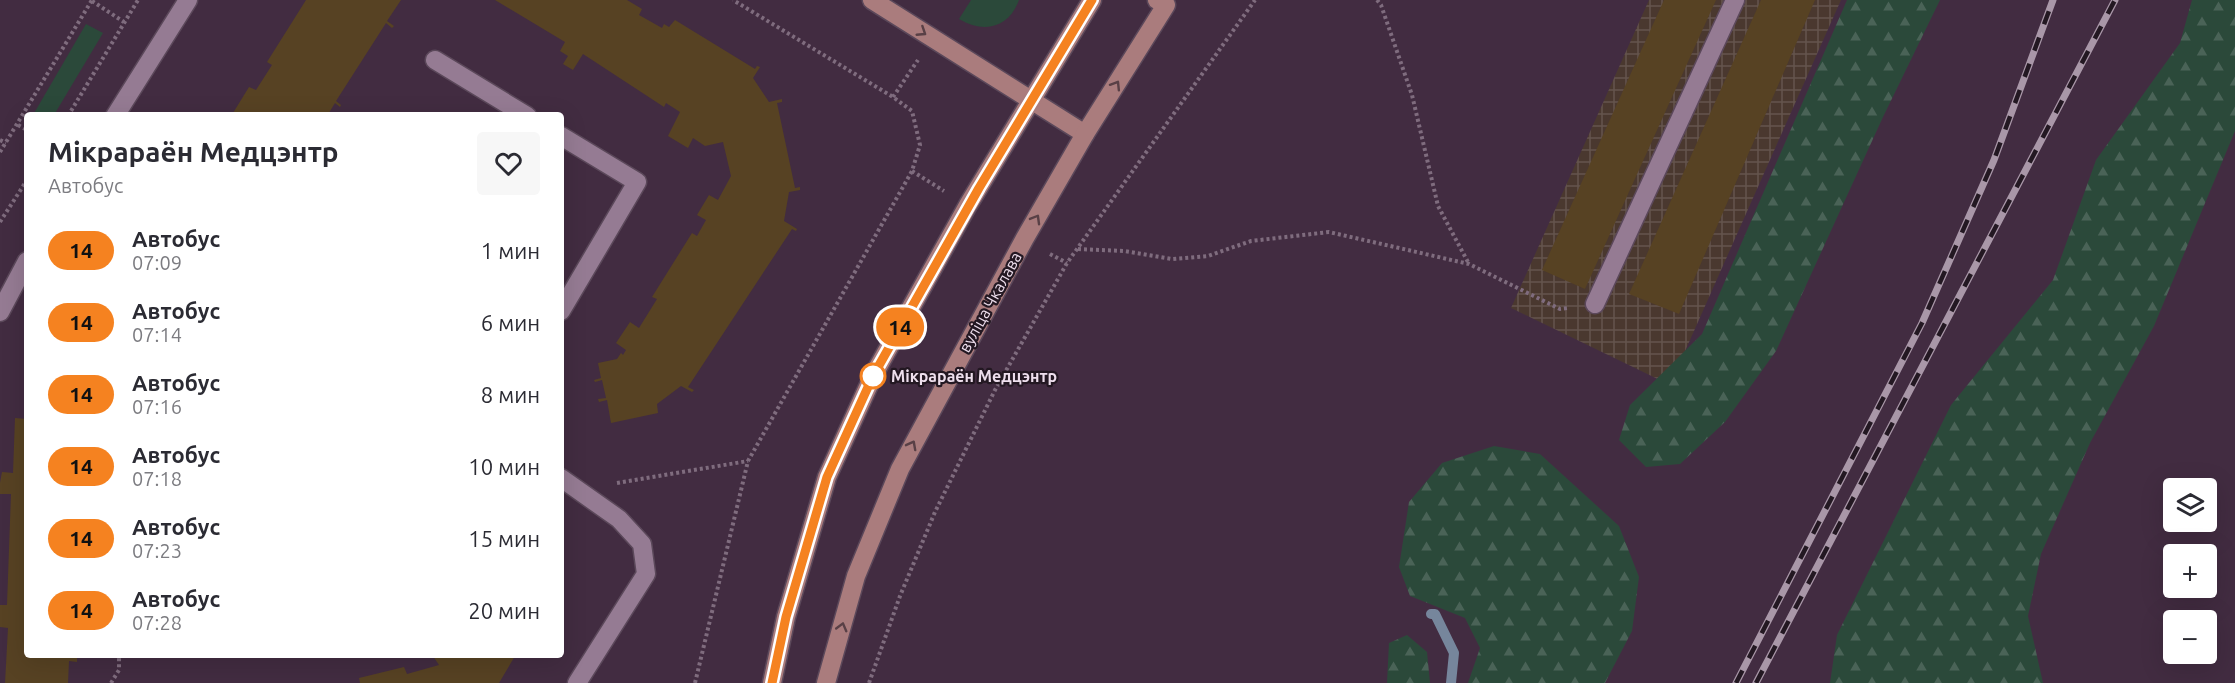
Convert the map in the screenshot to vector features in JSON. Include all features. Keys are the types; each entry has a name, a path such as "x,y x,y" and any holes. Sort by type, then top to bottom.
{"main road":[{"path":"872,0 1085,135"},
{"path":"772,683 786,617 827,477 873,376 1030,100 1092,0"},
{"name":"вуліца Чкалава","path":"826,683 855,576 900,469 1024,238 1162,3"}],"lane":[{"path":"118,112 189,0"},
{"path":"1595,304 1735,0"},
{"path":"435,60 520,112"},
{"path":"564,138 637,182 564,306"},
{"path":"0,312 24,267"},
{"path":"564,480 619,519 642,544 646,574 577,683"}],"path":[{"path":"70,112 138,0"},
{"path":"695,683 748,461 912,171 920,145 912,111 893,97 733,0"},
{"path":"869,683 900,596 935,512 995,390 1066,263 1256,0"},
{"path":"1377,0 1381,5 1412,95 1438,206 1469,264"},
{"path":"26,112 92,1 124,22"},
{"path":"893,97 920,58"},
{"path":"0,152 24,115"},
{"path":"18,125 24,128"},
{"path":"0,140 6,143"},
{"path":"912,171 946,192"},
{"path":"0,222 24,185"},
{"path":"1077,249 1125,251 1172,259 1208,256 1251,241 1329,232 1469,264 1560,309 1595,304"},
{"path":"1050,254 1066,263"},
{"path":"611,484 748,461"},
{"path":"111,683 118,670 119,658"}],"shaded area":[{"path":"1649,0 1841,0 1670,385 1511,308"}],"green space":[{"path":"971,0 1019,0 1009,17 995,26 986,27 968,24 959,19"},
{"path":"1847,0 1940,0 1883,117 1776,351 1725,422 1680,464 1646,467 1619,440 1630,405 1702,334"},
{"path":"2192,0 2235,0 2235,131 2154,326 2090,443 2041,554 2028,616 2043,683 1830,683 1837,635 1951,405 2053,280 2096,160 2180,43"},
{"path":"86,24 103,33 56,112 35,112"},
{"path":"1494,446 1540,454 1619,526 1639,577 1632,631 1605,683 1468,683 1480,648 1465,618 1410,596 1399,567 1409,502 1442,463"},
{"path":"1407,635 1427,652 1430,683 1387,683 1389,643"}],"building":[{"path":"306,0 401,0 387,21 394,26 392,28 386,23 336,101 341,105 340,107 335,103 329,112 234,112 249,87 256,90 272,65 267,62"},
{"path":"495,0 627,0 642,9 639,15 662,28 664,24 669,27 675,20 755,69 757,66 760,67 753,78 769,102 782,99 782,102 777,103 795,188 800,187 800,190 789,192 784,221 797,229 796,231 792,229 688,387 694,390 692,392 681,386 657,404 658,413 611,423 607,400 599,402 598,399 606,398 602,380 595,382 594,380 601,378 598,363 617,359 621,353 623,355 626,350 616,343 630,322 639,328 657,299 652,297 692,233 697,236 706,220 697,215 709,195 718,200 731,176 723,142 705,146 693,138 688,148 668,136 680,112 666,103 664,107 583,54 573,70 563,64 568,56 560,51 565,42"},
{"path":"1664,0 1716,0 1585,289 1542,270"},
{"path":"1761,0 1815,0 1679,314 1629,294"},
{"path":"15,418 24,419 24,658 77,658 77,662 69,661 68,683 5,683 8,628 0,627 0,605 7,605 11,494 0,494 0,483 2,472 13,473"},
{"path":"434,658 514,658 499,683 360,683 359,678 404,667 407,674 439,665"}],"waterway":[{"path":"1431,614 1435,614 1454,653 1451,683"}],"railway":[{"path":"1736,683 1922,323 1994,160 2053,0"},
{"path":"1756,683 2115,0"}],"bus line":[{"name":"14","path":"772,683 786,617 827,477 873,376 1030,100 1092,0"}],"place":[{"name":"Мікрараён Медцэнтр","path":"873,376"}]}
